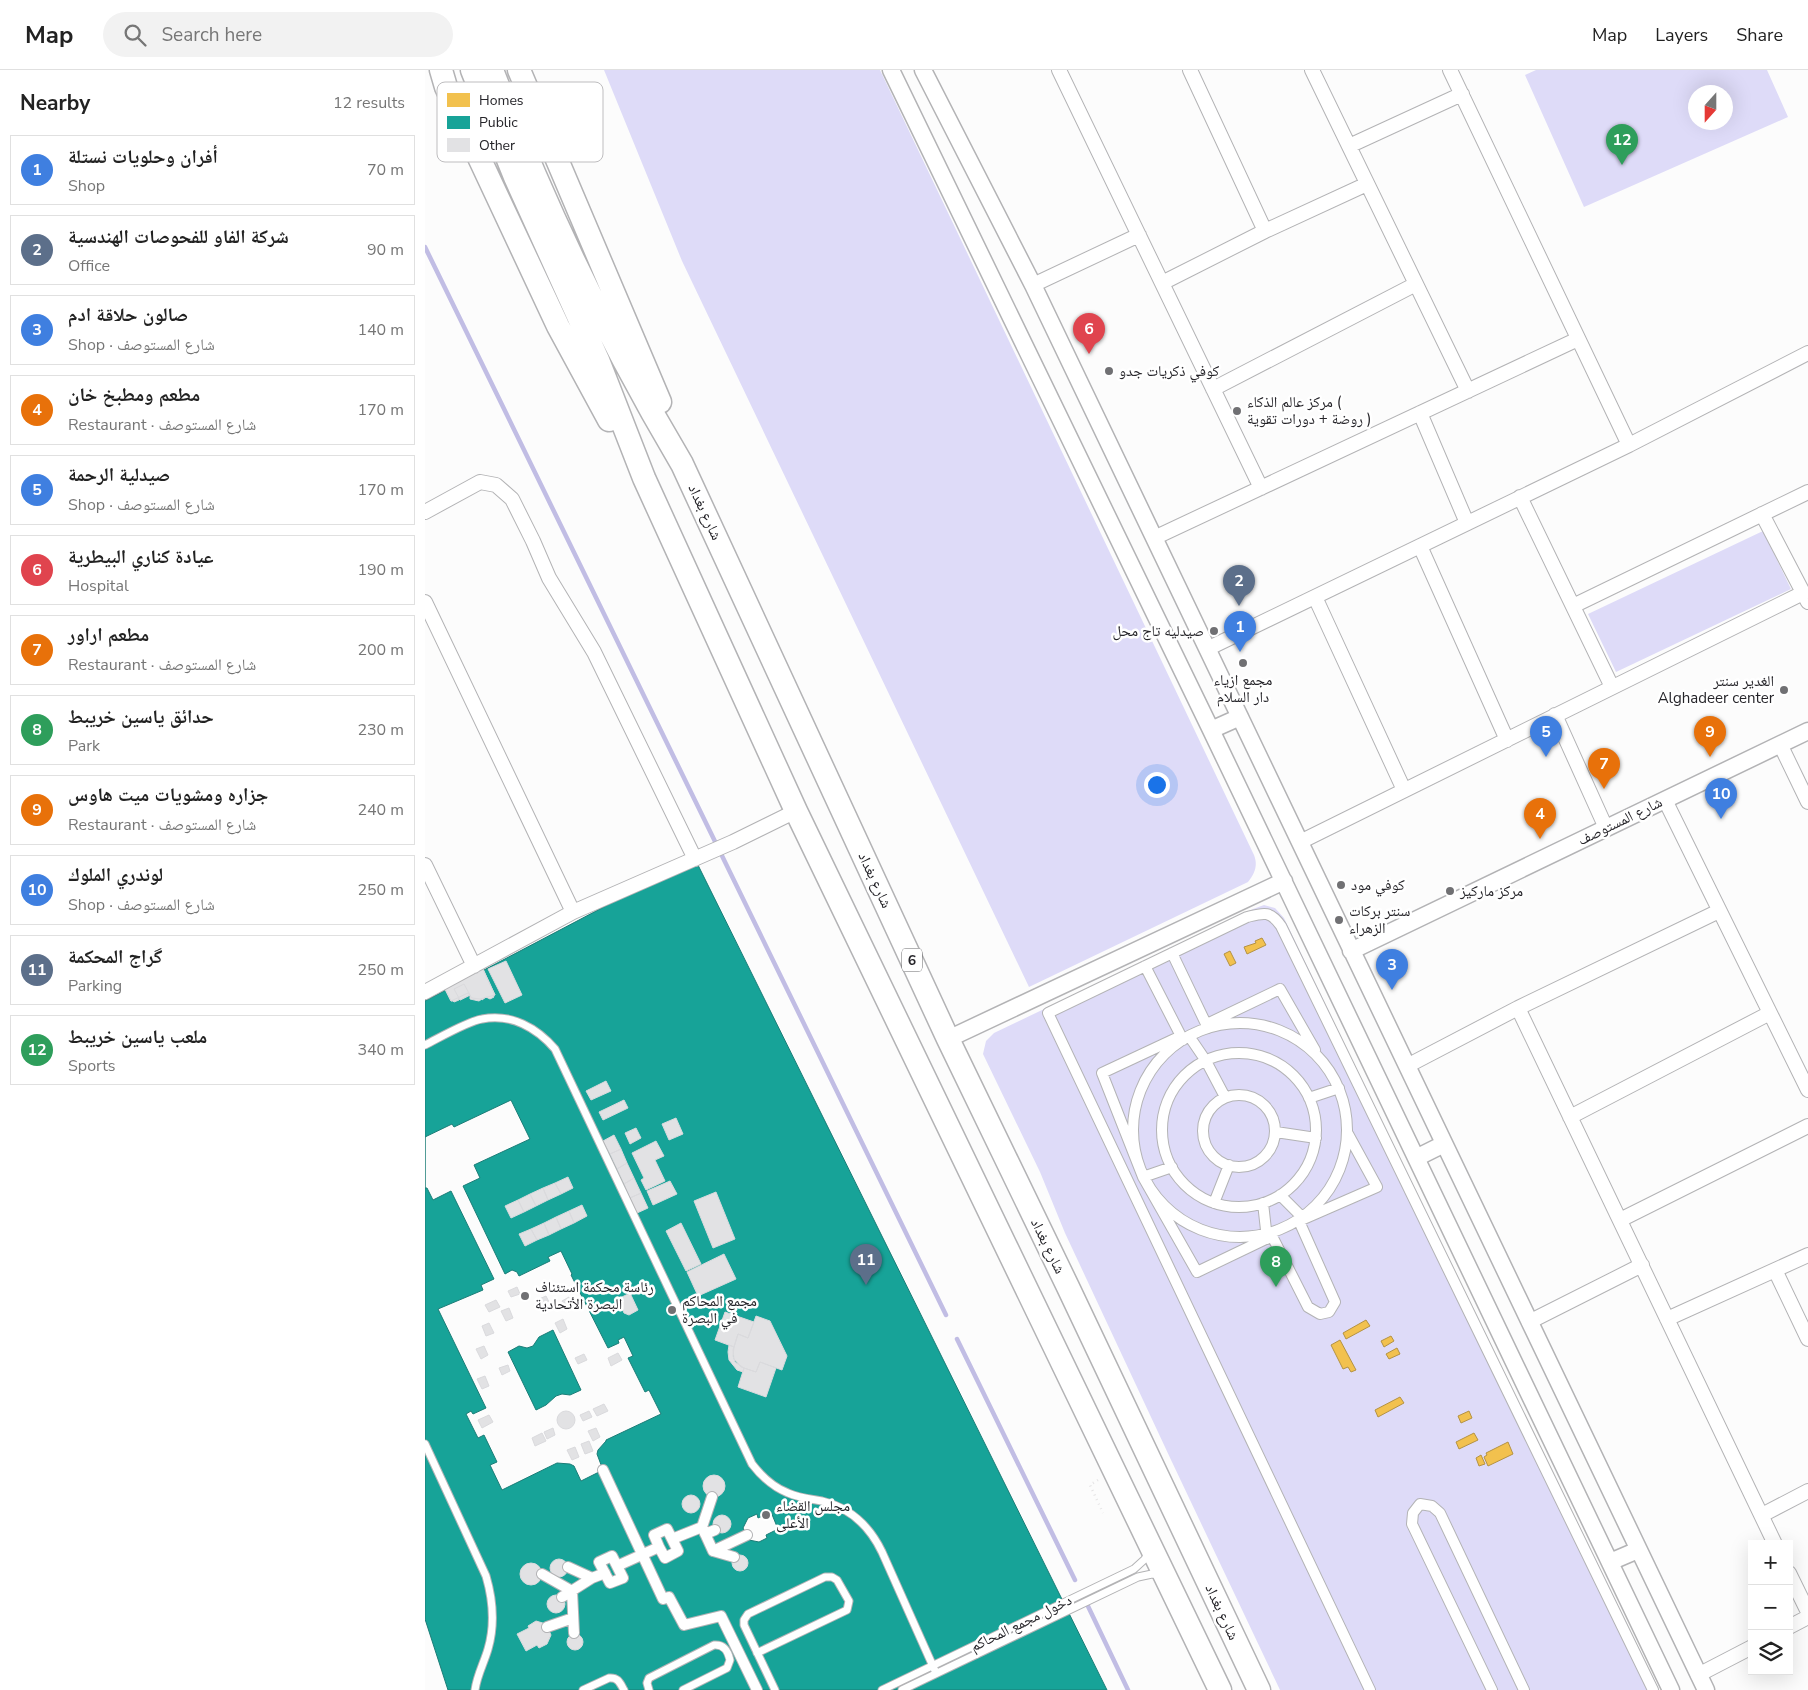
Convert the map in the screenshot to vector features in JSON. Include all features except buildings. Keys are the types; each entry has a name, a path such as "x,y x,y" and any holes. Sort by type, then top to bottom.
{"highway":[{"path":"441,70 445,82"},
{"name":"شارع بغداد","path":"472,70 477,82"},
{"name":"شارع بغداد","path":"492,70 496,82"},
{"path":"519,70 524,82"},
{"path":"481,162 558,326 610,422 644,478"},
{"name":"شارع بغداد","path":"514,162 552,237 682,464 948,1039 1259,1690"},
{"name":"شارع بغداد","path":"525,162 644,478 796,811 1220,1690"},
{"path":"558,162 660,401 682,464"}],"street":[{"path":"891,70 1284,881 1671,1690"},
{"path":"1059,70 1261,488"},
{"path":"1189,70 1265,231"},
{"path":"1312,70 1468,391"},
{"path":"1450,70 1629,445"},
{"path":"925,71 1033,285 1702,1683 1748,1650"},
{"path":"1349,146 1462,94"},
{"path":"1161,283 1265,231 1367,184"},
{"path":"1033,285 1139,235"},
{"path":"1213,388 1416,284"},
{"path":"1154,538 1578,339"},
{"path":"1207,649 1629,445 1808,353"},
{"path":"1420,413 1467,523"},
{"path":"425,512 480,482 496,486 512,499 549,578 594,652 695,858"},
{"path":"1573,606 1808,492"},
{"path":"1520,497 1612,687"},
{"path":"1300,842 1612,687 1805,597 1762,514"},
{"path":"1420,546 1507,740"},
{"path":"1315,597 1405,790"},
{"path":"425,602 573,912"},
{"path":"1555,715 1606,828"},
{"path":"1211,730 1240,717"},
{"name":"شارع المستوصف","path":"1351,951 1808,731"},
{"path":"1780,744 1808,802"},
{"path":"1665,800 1806,1082"},
{"path":"425,992 573,912 733,842 796,811"},
{"path":"425,865 429,885 474,966"},
{"path":"948,1039 1284,881"},
{"path":"1407,1066 1518,1008 1719,911"},
{"path":"1370,1690 1048,1013 1247,917 1265,913 1275,917 1281,926 1653,1690"},
{"path":"1172,953 1207,1026"},
{"path":"1145,966 1184,1038 1206,1061 1225,1097"},
{"path":"1301,1219 1316,1208 1329,1192 1339,1174 1348,1134 1345,1103 1339,1088 1280,990 1184,1038 1102,1074 1143,1177 1197,1272 1301,1219 1377,1187 1348,1134"},
{"path":"1518,1008 1773,1540"},
{"path":"1570,1117 1770,1013"},
{"path":"1207,1026 1250,1023 1269,1027 1287,1034 1304,1044 1319,1057"},
{"path":"1184,1038 1161,1058 1148,1075 1139,1094 1134,1114 1133,1136 1136,1157 1143,1177 1167,1209 1184,1222 1202,1231 1221,1236 1242,1238 1272,1236 1308,1307 1320,1314 1329,1312 1335,1302 1301,1219 1280,1195"},
{"path":"1236,1054 1251,1054 1266,1058 1291,1074 1309,1098 1314,1112 1316,1138 1312,1156 1306,1170 1297,1182 1280,1195 1263,1203 1244,1207 1228,1206 1200,1196 1177,1176 1172,1167 1162,1134 1163,1118 1167,1104 1173,1090 1183,1078 1194,1068 1206,1061 1221,1055 1236,1054"},
{"path":"1309,1098 1339,1088"},
{"path":"1237,1094 1246,1095 1262,1102 1273,1115 1276,1132 1271,1149 1259,1161 1242,1167 1229,1165 1217,1160 1211,1153 1203,1137 1203,1128 1208,1111 1214,1104 1225,1097 1237,1094"},
{"path":"1620,1220 1808,1126"},
{"path":"1276,1132 1316,1138"},
{"path":"1416,1158 1444,1144"},
{"path":"1214,1202 1229,1165"},
{"path":"1143,1177 1172,1167"},
{"path":"1263,1203 1266,1237"},
{"path":"1667,1319 1808,1255"},
{"path":"1529,1322 1641,1265"},
{"path":"1775,1270 1808,1339"},
{"path":"603,1470 663,1599 669,1597 684,1626 721,1616 757,1690"},
{"path":"1762,1515 1808,1491"},
{"path":"712,1497 703,1510 703,1530 713,1551 734,1557"},
{"path":"1492,1690 1411,1524 1413,1512 1420,1504 1432,1506 1440,1513 1524,1690"},
{"path":"562,1597 592,1578 605,1573 599,1562 612,1556 617,1566 659,1547 665,1558 678,1551 672,1539 703,1530 715,1530"},
{"path":"713,1551 747,1535"},
{"path":"1610,1562 1638,1550"},
{"path":"568,1567 592,1578"},
{"path":"542,1574 572,1591"},
{"path":"1793,1581 1808,1612"},
{"path":"572,1591 574,1633"},
{"path":"1793,1625 1808,1617"},
{"path":"547,1627 573,1618"}],"lane":[{"path":"425,1045 481,1019 503,1018 524,1024 541,1035 555,1049 752,1464 777,1488 798,1497 833,1504 863,1523 882,1552 937,1673"},
{"path":"425,1444 486,1576 490,1589 493,1618 491,1633 475,1690"},
{"name":"دخول مجمع المحاكم","path":"882,1690 1134,1569 1145,1559 1151,1546"},
{"path":"903,1690 1138,1577 1152,1574 1165,1576"},
{"path":"757,1653 847,1610 849,1600 837,1580 832,1577 825,1577 747,1614 744,1625 757,1653 775,1690"},
{"path":"649,1690 647,1683 649,1678 714,1645 725,1648 730,1660 727,1668 683,1690"},
{"path":"583,1690 613,1678 620,1682 624,1690"}],"path":[{"path":"1089,1485 1103,1513"}],"shaded area":[{"path":"604,70 880,70 1254,855 1255,869 1248,882 1029,987 682,261"},
{"path":"1536,70 1767,70 1788,117 1584,207 1525,75"},
{"path":"1763,531 1791,589 1616,672 1588,614"},
{"path":"1264,905 1275,908 1284,918 1655,1690 1280,1690 1065,1233 1040,1172 983,1054 986,1041 994,1033"}],"waterway":[{"path":"425,247 946,1315"},
{"path":"957,1339 1075,1580"},
{"path":"1086,1602 1128,1690"}],"place":[{"name":"ملعب ياسين خريبط","path":"1622,165"},
{"name":"عيادة كناري البيطرية","path":"1089,354"},
{"name":"كوفي ذكريات جدو","path":"1109,371"},
{"name":"مركز عالم الذكاء ( روضة + دورات تقوية )","path":"1237,411"},
{"name":"شركة الفاو للفحوصات الهندسية","path":"1239,606"},
{"name":"صيدليه تاج محل","path":"1214,631"},
{"name":"أفران وحلويات نستلة","path":"1240,652"},
{"name":"مجمع ازياء دار السلام","path":"1243,663"},
{"name":"الغدير سنتر Alghadeer center","path":"1784,690"},
{"name":"صيدلية الرحمة","path":"1546,757"},
{"name":"جزاره ومشويات ميت هاوس","path":"1710,757"},
{"name":"مطعم اراور","path":"1604,789"},
{"name":"لوندري الملوك","path":"1721,819"},
{"name":"مطعم ومطبخ خان","path":"1540,839"},
{"name":"كوفي مود","path":"1341,885"},
{"name":"مركز ماركيز","path":"1450,891"},
{"name":"سنتر بركات الزهراء","path":"1339,920"},
{"name":"صالون حلاقة ادم","path":"1392,990"},
{"name":"گراج المحكمة","path":"866,1285"},
{"name":"حدائق ياسين خريبط","path":"1276,1287"},
{"name":"رئاسة محكمة استئناف البصرة الأتحادية","path":"525,1296"},
{"name":"مجمع المحاكم في البصرة","path":"672,1310"},
{"name":"مجلس القضاء الأعلى","path":"766,1515"}]}
